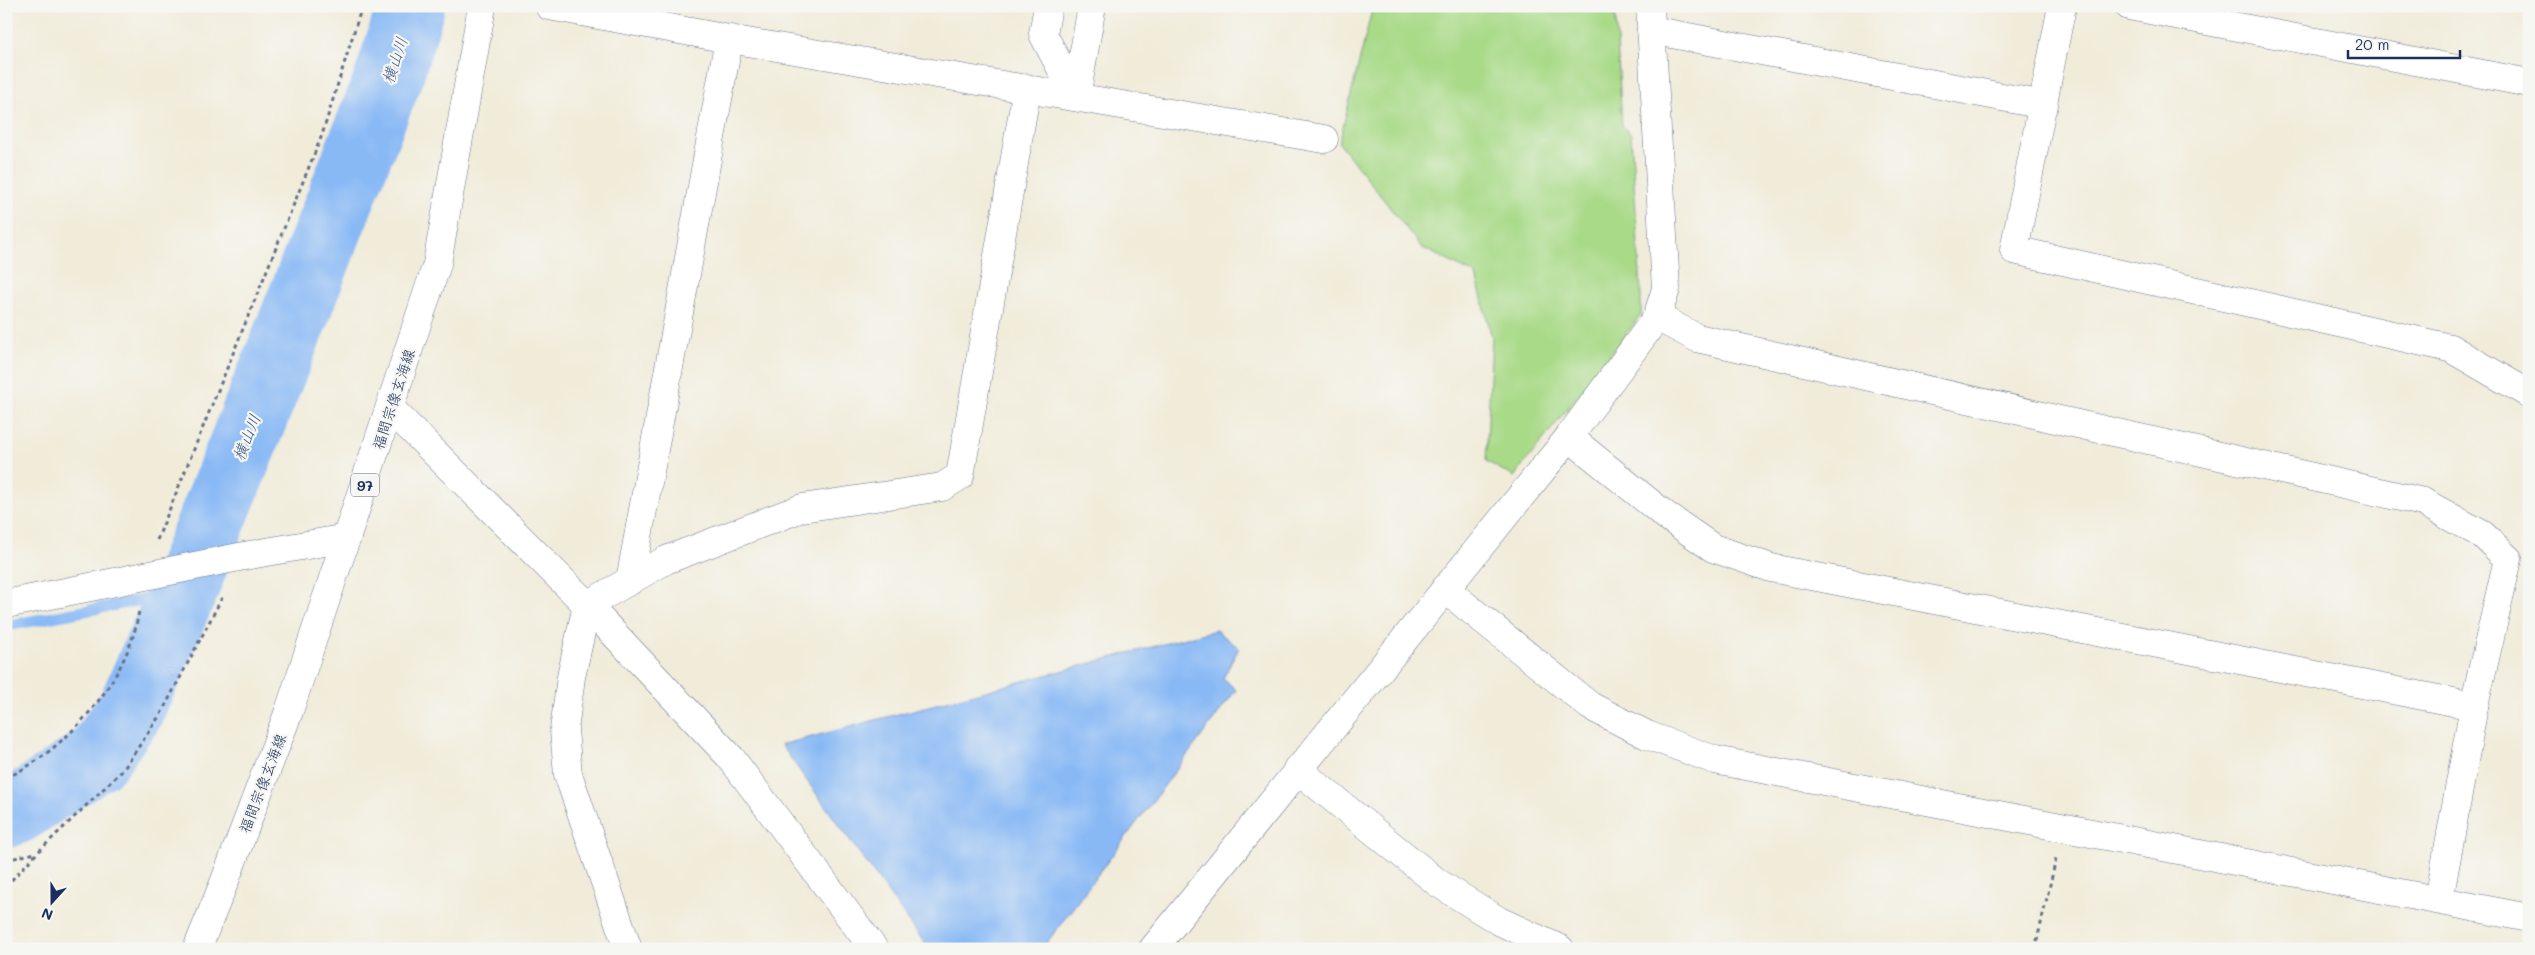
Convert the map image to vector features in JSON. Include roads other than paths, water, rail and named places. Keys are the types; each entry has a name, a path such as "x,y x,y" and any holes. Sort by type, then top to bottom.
{"street":[{"name":"福間宗像玄海線","path":"196,949 224,883 289,712 437,264 482,6"},
{"path":"549,6 729,39 1324,139"},
{"path":"1048,6 1043,34 1076,97"},
{"path":"1076,97 1092,6"},
{"path":"2062,6 2014,250 2450,348 2529,394"},
{"path":"2129,6 2529,83"},
{"path":"1155,948 1297,769 1569,437 1657,317 1666,289 1650,18 2044,105"},
{"path":"630,581 729,39"},
{"path":"628,949 568,774 564,730 571,677 588,605 666,560 802,508 942,487 960,476 1027,88"},
{"path":"1657,317 1697,338 2423,502 2483,534 2508,559 2474,706 2439,900"},
{"path":"390,408 588,605 731,758 874,949"},
{"path":"1569,437 1665,516 1713,548 1771,568 2474,706"},
{"path":"6,604 244,556 347,538"},
{"path":"1445,589 1590,706 1647,735 1715,760 2529,918"},
{"path":"1297,769 1438,883 1500,921 1560,949"}],"water":[{"path":"1216,630 1239,648 1223,678 1236,690 1042,949 939,949 937,947 929,949 781,745"}],"waterway":[{"name":"横山川","path":"6,814 17,810 97,757 130,711 183,592 285,340 389,76 411,6"},
{"path":"6,626 183,592"}]}
